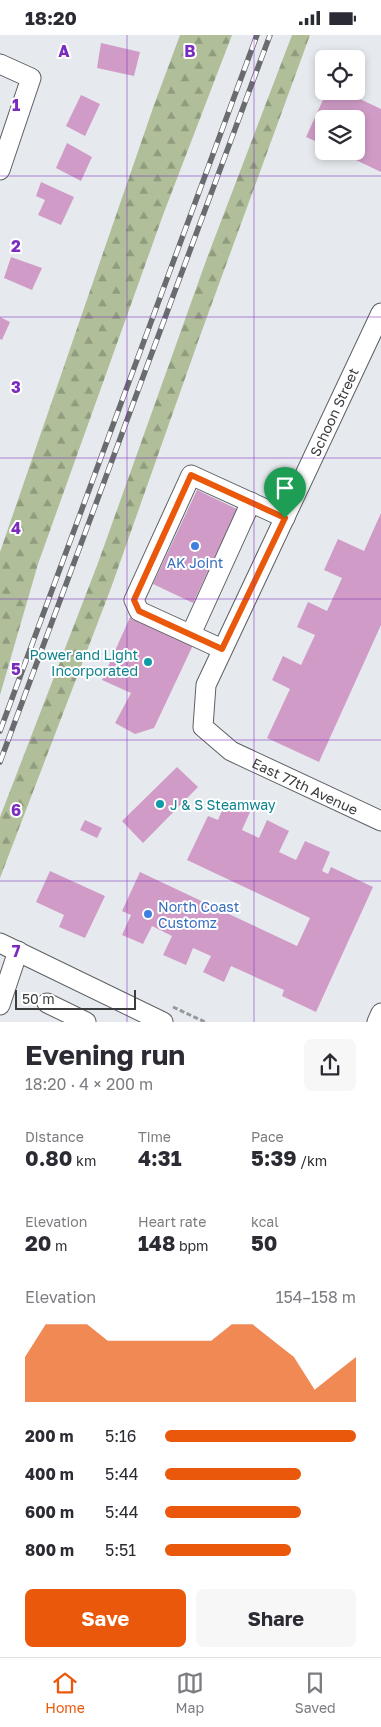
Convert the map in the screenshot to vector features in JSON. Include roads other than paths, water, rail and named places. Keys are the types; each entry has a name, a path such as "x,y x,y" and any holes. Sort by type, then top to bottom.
{"street":[{"path":"0,64 31,78 0,170"},
{"name":"Schoon Street","path":"231,751 204,727 206,685 381,313"},
{"path":"222,649 139,611 134,600 191,475 285,518"},
{"path":"191,635 251,502"},
{"name":"East 77th Avenue","path":"231,751 381,821"},
{"path":"0,943 155,1020"},
{"path":"0,1005 18,951"},
{"path":"47,1003 86,1022"},
{"path":"377,1022 381,1013"}],"railway":[{"path":"0,731 257,35"},
{"path":"0,762 270,35"}],"place":[{"name":"AK Joint","path":"195,546"},
{"name":"Power and Light Incorporated","path":"148,662"},
{"name":"J & S Steamway","path":"160,804"},
{"name":"North Coast Customz","path":"148,914"}]}
